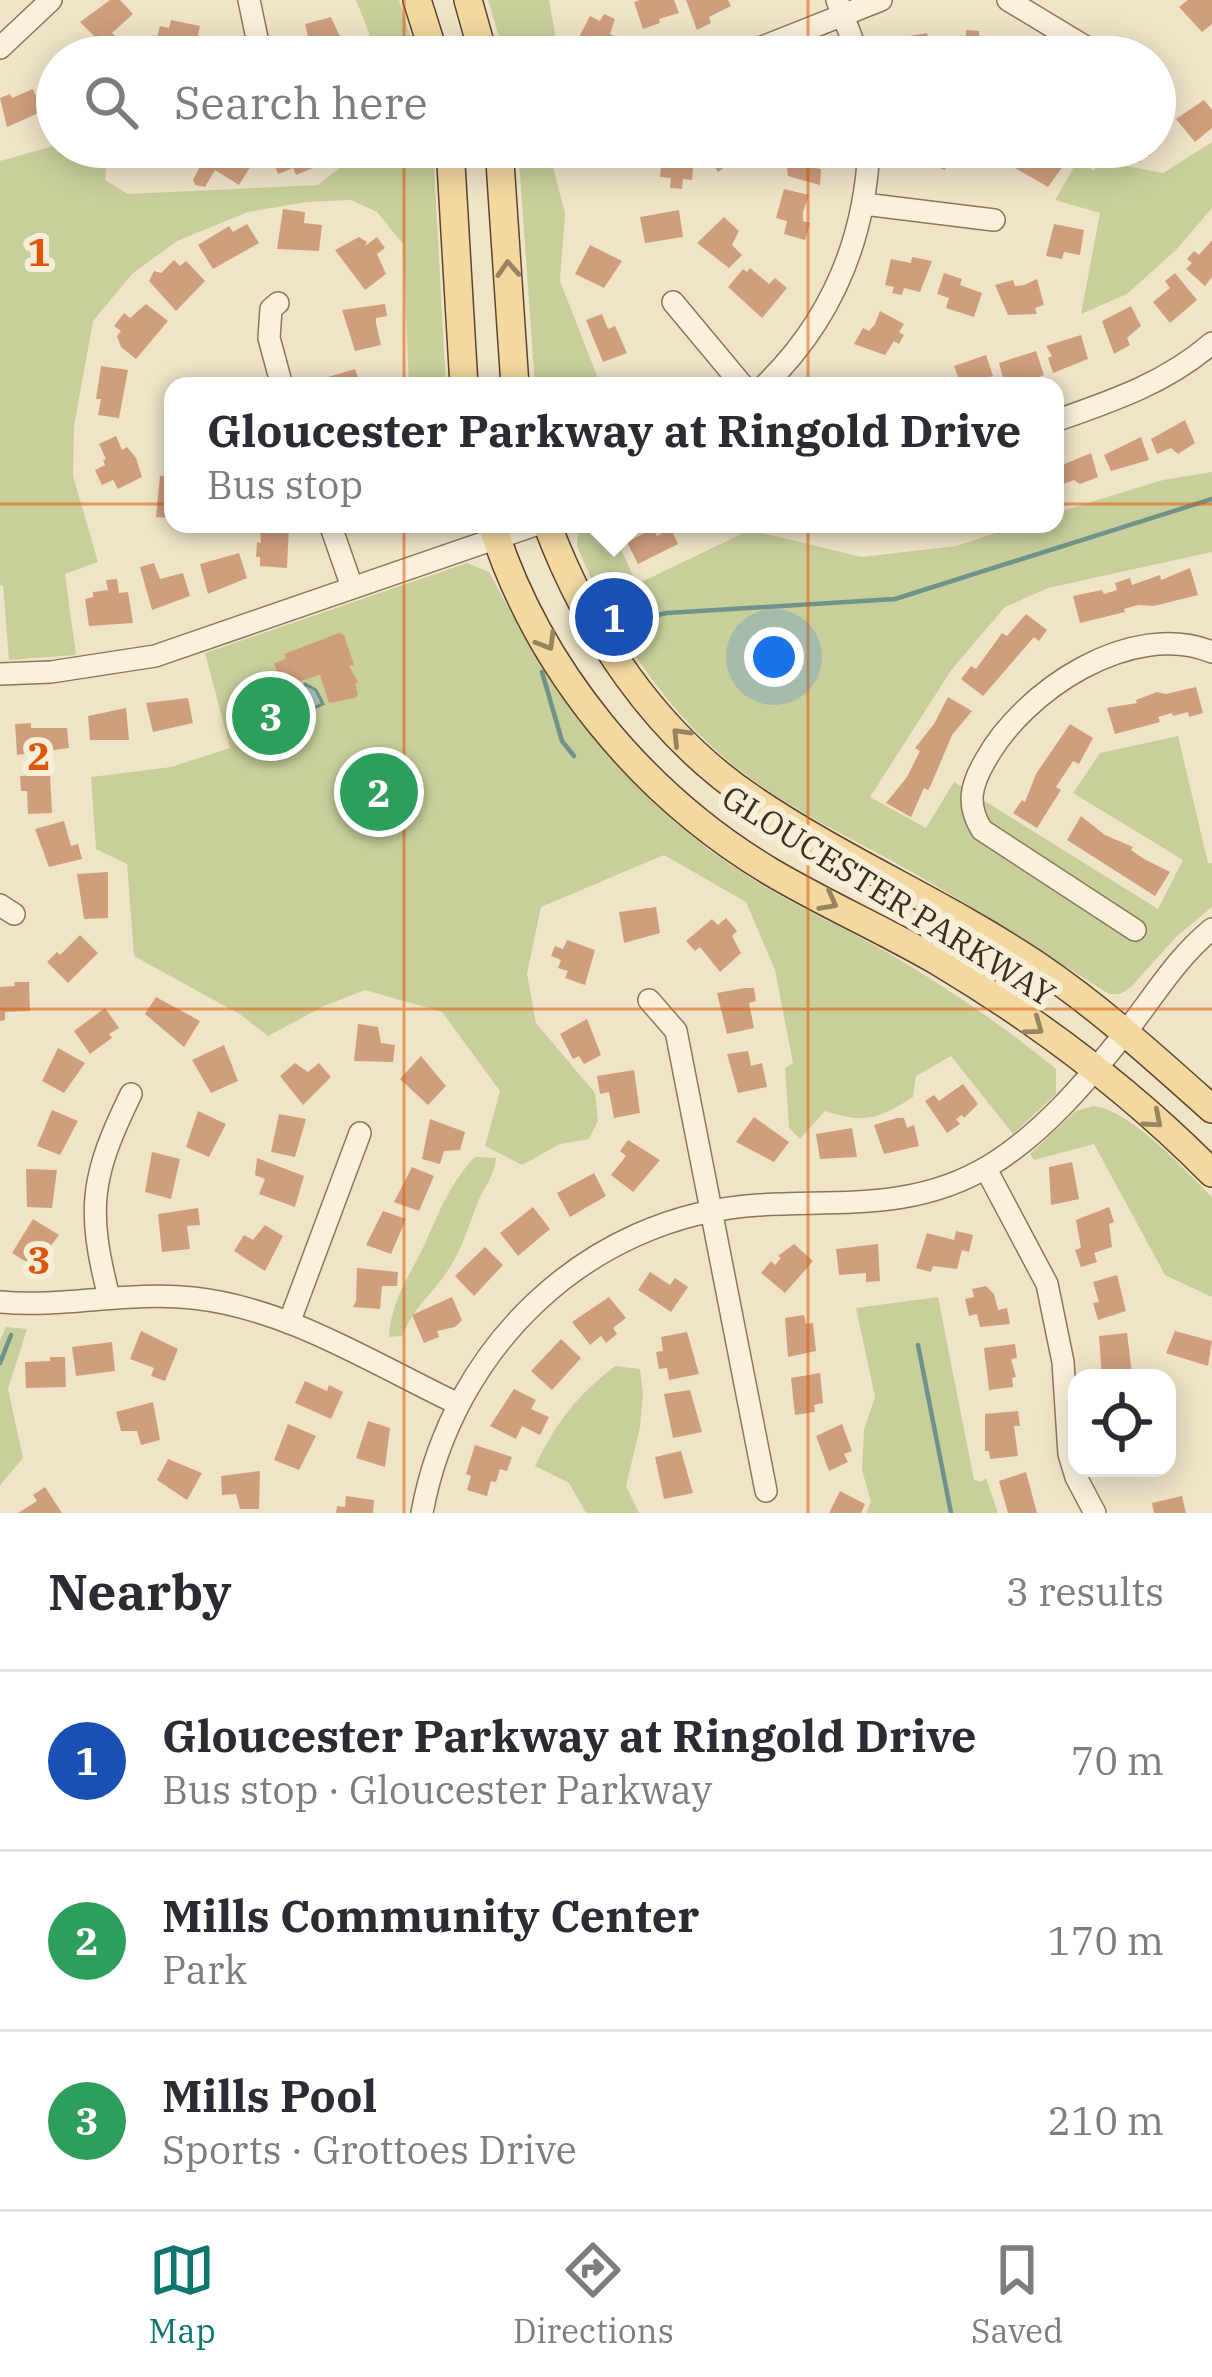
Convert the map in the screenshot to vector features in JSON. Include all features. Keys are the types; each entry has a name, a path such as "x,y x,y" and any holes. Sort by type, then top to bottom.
{"main road":[{"path":"417,0 428,36"},
{"path":"468,0 478,36"},
{"path":"452,168 464,377"},
{"path":"501,168 514,377"},
{"name":"GLOUCESTER PARKWAY","path":"495,533 565,672 602,727 658,788 771,872 956,973 1094,1069 1212,1173"},
{"name":"GLOUCESTER PARKWAY","path":"546,533 594,628 690,747 747,795 811,836 909,887 1036,965 1126,1032 1212,1108"}],"street":[{"path":"0,48 51,0"},
{"path":"249,0 257,36"},
{"path":"781,36 841,7 881,0"},
{"path":"1008,0 1068,36"},
{"path":"841,7 851,36"},
{"path":"772,377 807,339 833,297 864,204 867,168"},
{"path":"864,204 994,220"},
{"path":"673,302 735,377"},
{"path":"278,303 272,309 269,338 280,377"},
{"path":"1064,418 1150,385 1212,343"},
{"path":"333,533 352,587"},
{"path":"0,674 119,664 155,656 489,533"},
{"path":"1135,929 982,830 970,803 972,788 992,747 1020,712 1068,676 1156,644 1199,646 1212,652"},
{"path":"422,1513 433,1462 456,1403 518,1320 579,1265 626,1239 713,1211 757,1205 884,1202 986,1168 1027,1139 1094,1069 1165,978 1212,928"},
{"path":"650,1000 676,1031 766,1491"},
{"path":"109,1298 94,1231 94,1196 107,1143 131,1094"},
{"path":"289,1322 360,1132"},
{"path":"986,1168 1047,1284 1063,1361 1069,1454 1095,1513"},
{"path":"0,1302 39,1305 109,1298 194,1298 236,1304 289,1322 456,1403"}],"green space":[{"path":"356,0 399,0 410,36 369,33"},
{"path":"488,0 549,0 555,36 499,36"},
{"path":"1212,142 1212,208 1176,250 1127,294 1081,314 1100,213 1055,200 1073,168 1163,173"},
{"path":"36,151 36,168 106,168 105,180 128,194 318,185 339,168 434,168 446,377 409,377 403,244 377,212 351,200 248,212 177,241 132,274 93,321 74,426 73,476 98,562 65,574 76,655 9,660 0,585 0,161"},
{"path":"519,168 553,168 565,213 560,281 597,377 534,377"},
{"path":"1212,472 1212,552 1048,588 1005,607 952,669 870,797 926,828 954,782 1158,909 1183,860 1073,793 1100,753 1178,736 1208,863 1212,863 1212,907 1120,994 1109,994 954,896 799,810 728,761 650,677 609,613 577,546 578,533 613,533 637,584 744,533 762,533 862,557 956,546 996,533 1064,533 1064,510 1163,480"},
{"path":"467,563 489,572 567,701 597,741 666,814 746,875 890,954 996,1023 1056,1069 1056,1094 1013,1134 951,1056 916,1076 913,1097 901,1104 861,1118 825,1111 800,1139 789,1128 785,1068 793,1063 775,970 746,902 664,855 541,907 527,974 536,1023 595,1093 598,1121 589,1139 560,1144 522,1165 485,1146 500,1091 442,1012 365,990 268,1036 241,1015 134,956 127,864 96,849 91,777 171,767 230,748 205,653"},
{"path":"1093,1106 1140,1129 1212,1197 1212,1297 1165,1275 1094,1144 1034,1160 1030,1154 1076,1111"},
{"path":"475,1157 496,1158 461,1247 402,1336 389,1337 403,1286 447,1196"},
{"path":"938,1297 974,1480 986,1478 998,1513 866,1513 871,1502 862,1470 864,1430 875,1397 856,1308"},
{"path":"6,1327 27,1329 8,1389 23,1458 0,1485 0,1340"},
{"path":"615,1366 640,1369 640,1427 626,1486 639,1513 586,1513 569,1483 535,1466 569,1411"}],"water":[{"path":"266,682 289,697 301,692 305,684 316,690 323,704 304,712 293,739 278,739 263,725 270,746 252,752 237,707 257,700 256,688"}],"building":[{"path":"110,0 120,0 133,14 112,33 115,36 94,36 80,22"},
{"path":"674,0 679,13 643,29 634,2"},
{"path":"686,0 728,0 731,6 709,17 711,23 697,30"},
{"path":"1188,0 1212,0 1212,24 1202,32 1179,7"},
{"path":"604,14 615,19 613,36 580,36 590,16 600,21"},
{"path":"331,17 340,36 308,36 305,24"},
{"path":"171,20 200,26 198,36 158,36 160,26 169,28"},
{"path":"33,89 36,114 7,127 0,98 10,94 12,98"},
{"path":"1204,100 1212,110 1212,128 1195,142 1176,119"},
{"path":"199,168 250,168 239,185 215,170 205,187 193,180"},
{"path":"661,168 693,168 692,180 683,179 682,189 670,188 671,178 660,177"},
{"path":"787,168 821,169 820,185 788,176"},
{"path":"1015,168 1062,168 1048,187"},
{"path":"784,189 809,195 803,212 803,221 810,223 805,240 784,234 787,221 776,218"},
{"path":"283,209 305,212 304,223 322,225 319,251 277,249"},
{"path":"679,210 683,237 645,243 640,217"},
{"path":"724,217 739,231 732,245 742,255 729,268 697,243"},
{"path":"247,224 259,243 213,269 198,245 229,226 233,232"},
{"path":"1054,224 1084,230 1080,255 1046,256"},
{"path":"359,237 367,242 365,246 377,237 385,248 377,254 386,274 365,290 335,250"},
{"path":"1212,240 1212,277 1205,286 1186,269 1192,263 1187,259 1194,251 1199,255"},
{"path":"590,245 622,261 604,288 575,274"},
{"path":"912,257 932,261 920,292 904,288 902,295 892,293 894,287 885,285 891,259 911,263"},
{"path":"174,260 180,266 186,261 205,281 176,311 149,281 154,271 161,273"},
{"path":"750,268 769,284 775,278 787,288 762,318 728,287 743,269"},
{"path":"944,273 982,293 974,317 946,308 949,298 937,294"},
{"path":"1175,273 1197,300 1170,323 1153,302 1170,288 1165,281"},
{"path":"1037,279 1044,305 1035,308 1037,314 1008,315 995,285 1013,280 1015,286 1024,285"},
{"path":"146,304 168,321 136,359 121,347 117,336 121,331 114,326 124,313 130,318"},
{"path":"385,304 387,316 376,318 381,345 355,351 342,310"},
{"path":"1131,306 1141,326 1127,338 1130,345 1114,354 1102,321"},
{"path":"880,311 904,324 899,344 894,341 885,355 854,344 863,328 869,331 875,324"},
{"path":"602,314 608,329 615,326 627,353 603,362 586,320"},
{"path":"1081,335 1088,359 1053,373 1046,346"},
{"path":"1036,351 1044,375 1003,377 999,363"},
{"path":"986,355 993,376 958,377 954,366"},
{"path":"101,366 128,370 119,418 98,415"},
{"path":"355,369 358,377 328,377"},
{"path":"1185,420 1195,443 1178,454 1171,448 1157,454 1151,439"},
{"path":"116,436 122,450 127,447 136,458 142,477 118,489 113,480 102,485 95,470 106,459 99,444"},
{"path":"1141,437 1149,460 1111,471 1104,455"},
{"path":"1091,453 1098,477 1064,484 1064,464"},
{"path":"160,476 164,476 164,518 156,517"},
{"path":"260,533 289,533 287,568 260,566 260,557 256,557 257,542 261,543"},
{"path":"645,533 673,533 678,544 638,564 627,542"},
{"path":"239,553 247,578 208,594 200,564"},
{"path":"154,563 160,579 183,573 190,596 152,610 140,567"},
{"path":"1190,568 1198,595 1154,606 1138,605 1080,623 1073,596 1102,590 1104,594 1117,590 1115,583 1130,578 1132,585"},
{"path":"117,579 119,593 128,592 133,623 89,626 85,599 93,597 93,592 108,590 106,580"},
{"path":"1026,614 1047,630 1039,641 1034,637 983,696 961,679"},
{"path":"344,635 354,665 349,666 358,682 355,698 329,703 320,675 281,683 274,663 286,659 284,654"},
{"path":"1196,687 1203,713 1189,717 1188,712 1172,713 1158,717 1160,722 1115,734 1107,708 1137,703 1157,692"},
{"path":"948,697 972,711 952,735 911,817 886,803 907,777 920,751 915,748"},
{"path":"188,698 193,723 153,732 146,703"},
{"path":"126,708 129,740 90,740 88,716"},
{"path":"31,723 31,728 67,728 69,748 17,755 15,724"},
{"path":"1070,724 1093,738 1079,764 1073,761 1056,787 1061,790 1037,828 1013,813 1025,802 1036,774"},
{"path":"50,774 52,813 28,814 27,791 21,791 20,776"},
{"path":"1081,816 1170,872 1155,896 1067,840"},
{"path":"64,821 71,846 78,844 82,859 49,867 35,829"},
{"path":"108,872 108,918 84,919 77,874"},
{"path":"656,907 660,933 624,943 619,912"},
{"path":"726,918 737,931 732,936 741,953 720,972 700,947 695,951 686,941 712,919 718,925"},
{"path":"80,935 98,953 68,983 47,962"},
{"path":"567,940 595,950 585,985 565,978 568,971 558,968 561,960 551,956 555,946 563,949"},
{"path":"14,982 29,982 30,1011 5,1012 5,1020 0,1021 0,987 15,986"},
{"path":"754,988 756,1001 749,1003 754,1028 727,1034 717,993"},
{"path":"156,997 200,1021 184,1047 145,1014"},
{"path":"105,1008 119,1028 90,1054 74,1031"},
{"path":"587,1019 601,1055 584,1064 579,1056 573,1059 560,1034"},
{"path":"358,1024 378,1027 381,1043 395,1045 393,1062 354,1061"},
{"path":"224,1045 238,1081 211,1093 192,1060"},
{"path":"58,1048 85,1063 64,1093 42,1081"},
{"path":"748,1051 751,1066 762,1063 767,1087 738,1093 727,1054"},
{"path":"421,1056 446,1086 428,1105 400,1079"},
{"path":"295,1063 308,1072 319,1063 331,1077 303,1105 280,1076"},
{"path":"634,1070 640,1113 614,1118 609,1092 600,1094 597,1076"},
{"path":"963,1084 978,1104 964,1118 956,1119 960,1124 947,1133 925,1101 934,1095 939,1101"},
{"path":"52,1110 78,1121 60,1155 37,1146"},
{"path":"198,1111 226,1124 209,1157 186,1147"},
{"path":"279,1114 306,1119 295,1157 271,1152"},
{"path":"754,1117 789,1142 774,1162 736,1142"},
{"path":"904,1118 907,1128 914,1125 919,1146 884,1154 874,1125"},
{"path":"430,1119 465,1132 460,1150 444,1151 440,1164 422,1159"},
{"path":"852,1128 857,1157 820,1159 816,1134"},
{"path":"628,1140 660,1160 633,1192 611,1175 626,1156 620,1151"},
{"path":"152,1152 180,1159 171,1199 145,1192"},
{"path":"257,1158 304,1176 295,1207 259,1194 265,1179 255,1175"},
{"path":"1072,1162 1079,1199 1051,1205 1049,1167"},
{"path":"412,1167 434,1176 419,1211 394,1202"},
{"path":"26,1169 57,1170 52,1208 27,1207"},
{"path":"594,1173 606,1196 570,1217 557,1193"},
{"path":"533,1207 550,1229 518,1256 500,1233"},
{"path":"1109,1207 1114,1222 1109,1224 1112,1247 1094,1253 1097,1262 1081,1267 1075,1250 1081,1248 1076,1220"},
{"path":"198,1208 200,1225 187,1226 190,1249 162,1252 158,1214"},
{"path":"383,1211 406,1219 391,1254 366,1245"},
{"path":"33,1219 59,1235 35,1267 12,1253"},
{"path":"265,1225 283,1236 265,1271 234,1251 244,1235 253,1240"},
{"path":"956,1231 973,1235 969,1252 962,1250 957,1269 933,1266 931,1272 916,1268 927,1233 954,1240"},
{"path":"794,1244 813,1261 785,1293 761,1273"},
{"path":"878,1244 880,1281 866,1282 866,1273 839,1275 836,1249"},
{"path":"485,1247 503,1265 474,1296 455,1276"},
{"path":"357,1268 398,1272 397,1286 382,1286 380,1309 353,1307"},
{"path":"650,1272 670,1285 675,1278 688,1287 671,1312 638,1290"},
{"path":"1117,1275 1126,1311 1098,1320 1093,1282"},
{"path":"986,1286 998,1310 1007,1308 1010,1324 980,1327 977,1314 969,1316 965,1299 974,1297 972,1289"},
{"path":"452,1297 462,1320 424,1343 412,1315"},
{"path":"609,1297 626,1318 613,1328 617,1334 606,1343 601,1336 590,1345 572,1322"},
{"path":"804,1315 806,1324 813,1323 816,1351 788,1357 785,1318"},
{"path":"141,1331 178,1349 165,1381 151,1376 154,1368 130,1359"},
{"path":"1175,1331 1212,1341 1208,1366 1166,1353"},
{"path":"687,1332 699,1374 669,1380 667,1368 659,1369 656,1352 663,1351 661,1337"},
{"path":"1127,1333 1131,1369 1101,1369 1099,1336"},
{"path":"561,1339 581,1358 552,1390 531,1371"},
{"path":"112,1342 115,1371 76,1376 72,1347"},
{"path":"1015,1344 1013,1387 989,1390 984,1348"},
{"path":"50,1357 65,1357 66,1387 26,1388 25,1362 50,1361"},
{"path":"820,1373 823,1403 814,1405 815,1412 795,1415 791,1378"},
{"path":"305,1381 343,1392 331,1419 295,1403"},
{"path":"514,1389 536,1400 531,1409 549,1417 540,1435 522,1426 516,1439 490,1426"},
{"path":"690,1390 702,1432 673,1438 664,1394"},
{"path":"153,1402 160,1440 141,1445 137,1431 121,1431 116,1412"},
{"path":"1018,1411 1020,1426 1014,1426 1018,1456 990,1459 985,1451 985,1414"},
{"path":"368,1421 390,1428 385,1467 356,1458"},
{"path":"288,1424 316,1436 299,1470 274,1460"},
{"path":"842,1424 852,1451 844,1454 848,1462 829,1471 816,1436"},
{"path":"475,1445 512,1457 507,1471 500,1469 496,1482 491,1481 487,1496 467,1490 471,1476 466,1474"},
{"path":"681,1451 693,1493 664,1499 655,1457"},
{"path":"168,1459 202,1473 187,1500 157,1480"},
{"path":"260,1471 259,1509 240,1509 236,1494 222,1495 221,1476"},
{"path":"1026,1472 1037,1513 1008,1513 999,1481"},
{"path":"45,1487 62,1513 18,1513 37,1501 33,1495"},
{"path":"840,1491 865,1504 861,1513 829,1513"},
{"path":"346,1496 374,1500 373,1513 336,1513 337,1506 345,1507"},
{"path":"1182,1496 1186,1513 1154,1513 1152,1503"}],"waterway":[{"path":"633,620 667,613 895,599 1212,499"},
{"path":"542,672 562,741 574,756"},
{"path":"0,1363 11,1335"},
{"path":"918,1345 951,1513"}],"place":[{"name":"Gloucester Parkway at Ringold Drive","path":"614,617"},
{"name":"Mills Pool","path":"271,716"},
{"name":"Mills Community Center","path":"379,792"}]}
